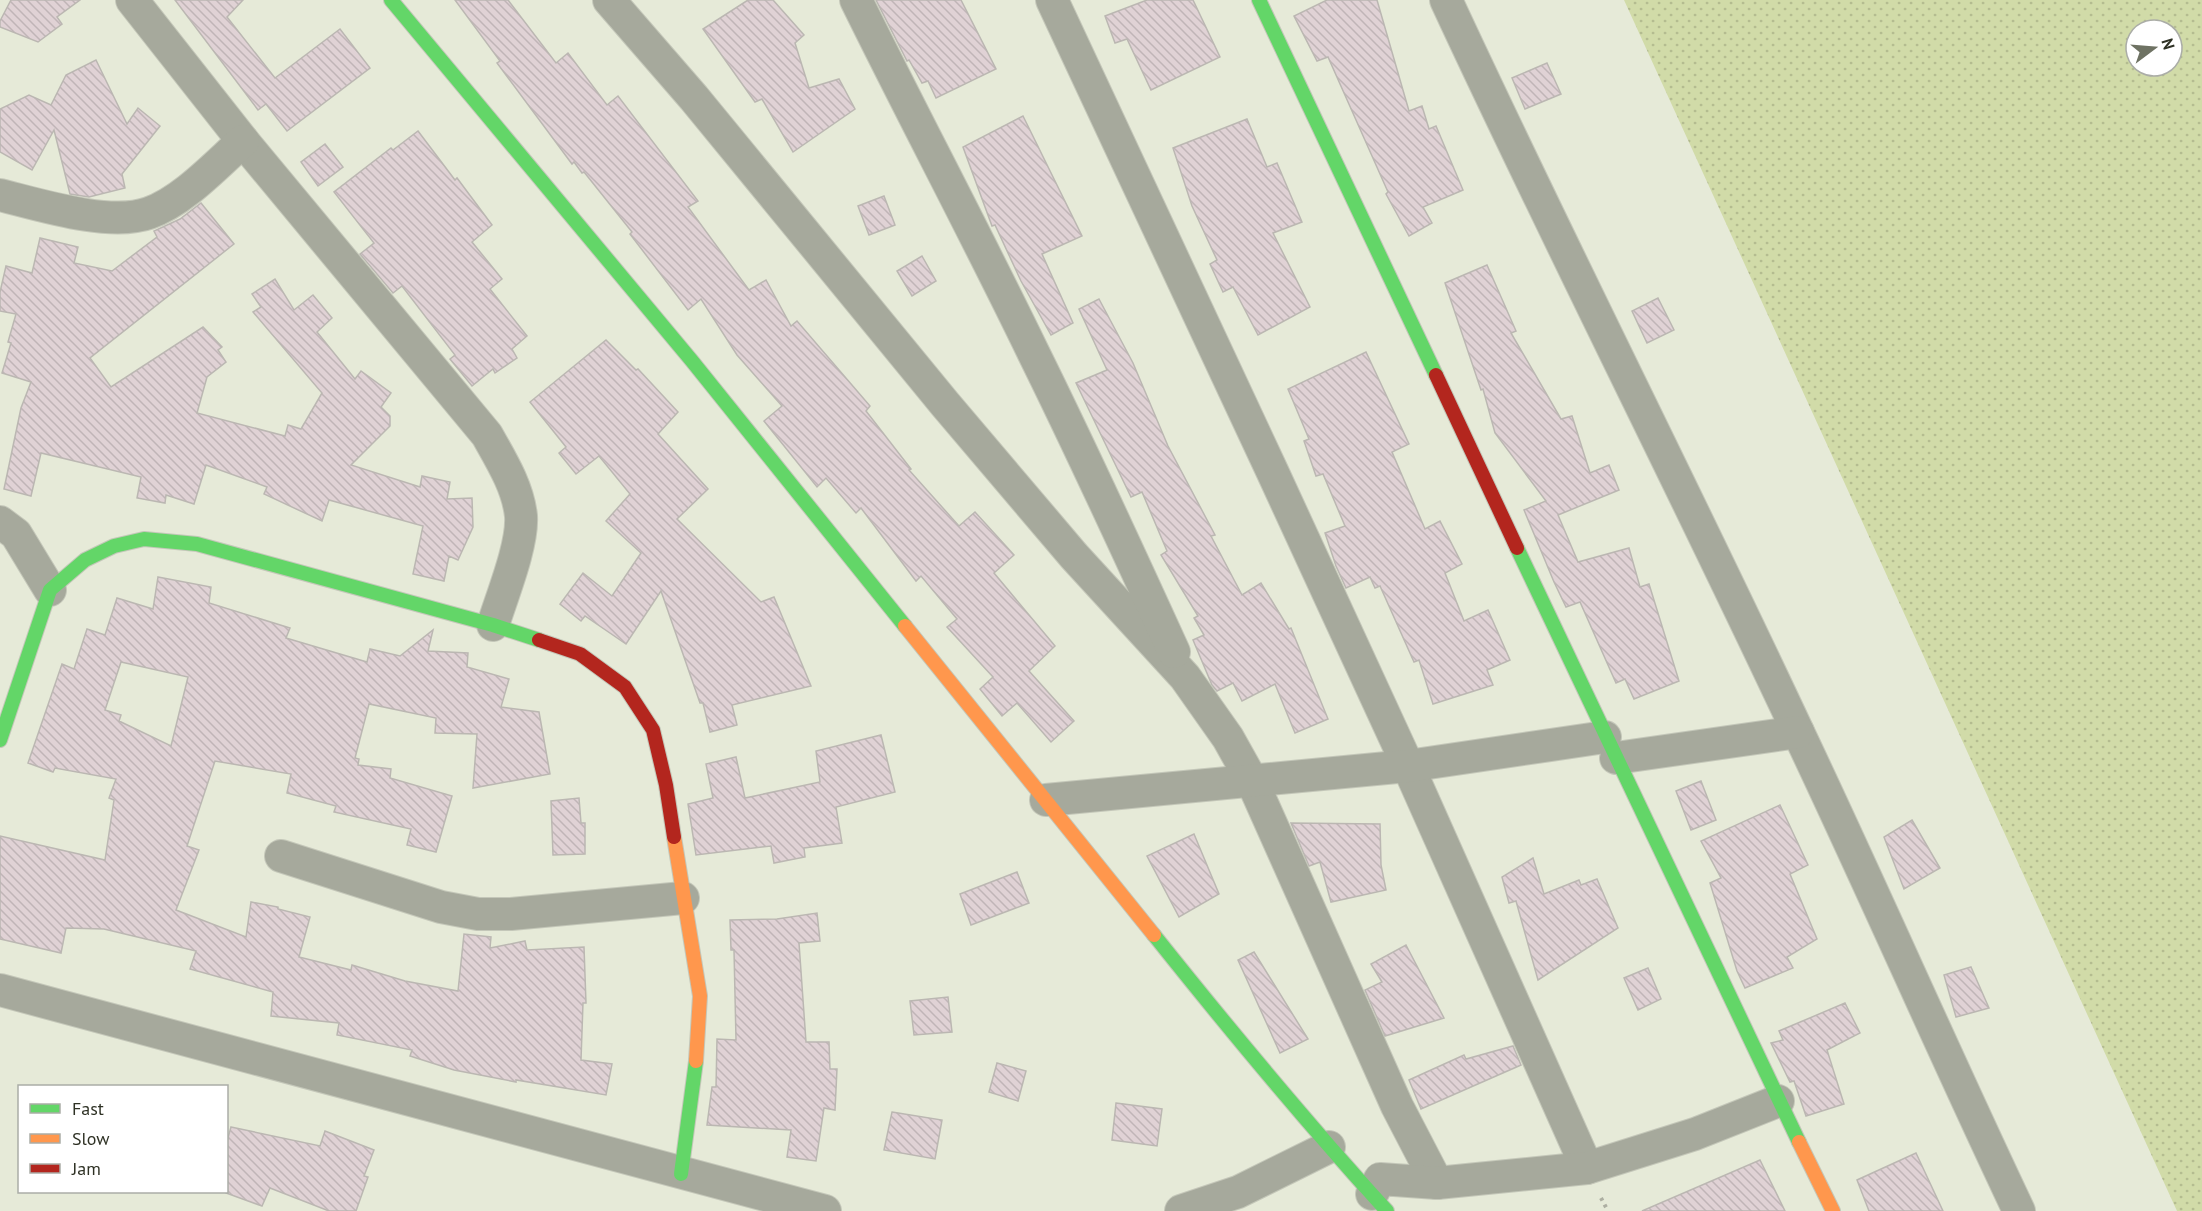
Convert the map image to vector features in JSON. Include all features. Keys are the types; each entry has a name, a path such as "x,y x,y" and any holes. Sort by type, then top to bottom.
{"street":[{"path":"132,0 243,141 487,435 510,478 521,517 516,554 493,624"},
{"path":"391,0 692,360 1238,1040 1329,1147 1380,1202"},
{"path":"609,0 945,404 1067,547 1185,677 1228,738 1252,782 1392,1096 1437,1183"},
{"path":"634,0 645,41"},
{"path":"856,0 922,136 1037,361 1127,547 1185,677"},
{"path":"1052,0 1408,766 1587,1168"},
{"path":"1259,0 1778,1101 1833,1211"},
{"path":"1446,0 1521,163 1603,327 1798,732 2019,1211"},
{"path":"0,195 50,208 116,219 148,214 175,200 243,141"},
{"path":"0,522 16,534 50,590"},
{"path":"0,740 50,590 85,560 114,546 144,539 197,544 493,624 580,654 625,687 653,730 666,785 700,996 696,1065 681,1173"},
{"path":"1046,800 1798,732"},
{"path":"281,856 441,907 478,914 511,914 683,898"},
{"path":"0,990 825,1211"},
{"path":"1380,1202 1380,1179 1437,1183 1587,1168 1695,1134 1778,1101"},
{"path":"1181,1211 1238,1192 1329,1147"}],"green space":[{"path":"1624,0 2202,0 2202,1211 2177,1211"}],"building":[{"path":"11,0 80,0 57,17 62,24 38,42 0,27 0,21"},
{"path":"175,0 243,0 227,17 275,78 340,29 370,68 287,131 266,104 258,110"},
{"path":"455,0 508,0 556,63 568,53 607,105 618,96 698,201 688,207 749,290 766,280 791,326 797,321 870,406 866,411 911,469 909,470 959,526 975,512 1014,555 994,573 1055,646 1029,671 1074,721 1051,742 1017,703 1002,716 980,689 993,677 947,627 957,619 921,576 916,581 861,508 856,513 826,478 817,487 764,421 782,406 737,355 701,299 688,310 630,234 632,232 584,172 582,173 574,162 572,164 497,63 500,61"},
{"path":"748,0 773,0 804,35 795,43 809,88 839,79 855,109 793,152 762,99 755,102 703,29"},
{"path":"876,0 961,0 996,69 936,98 928,81 922,83 909,60 907,61"},
{"path":"1147,0 1193,0 1220,57 1151,90 1127,39 1115,43 1105,16"},
{"path":"1327,0 1377,0 1409,111 1422,106 1429,129 1436,126 1463,190 1423,207 1432,223 1409,236 1386,194 1388,192 1328,57 1317,61 1294,16"},
{"path":"96,60 127,124 138,108 160,126 122,174 125,188 89,197 70,194 54,130 32,170 0,152 0,109 29,95 51,105 66,75"},
{"path":"1547,63 1561,94 1525,109 1512,78"},
{"path":"1023,116 1082,236 1042,254 1073,323 1051,335 1021,281 995,225 992,226 963,147"},
{"path":"1247,119 1267,167 1277,163 1302,222 1273,233 1310,307 1258,335 1233,287 1223,292 1210,264 1217,260 1192,206 1173,148"},
{"path":"418,131 492,225 472,242 502,279 490,289 527,336 512,349 517,358 495,373 493,369 472,386 450,359 455,355 402,286 393,293 360,254 374,243 334,192 391,148 393,150"},
{"path":"325,144 343,167 318,186 301,162"},
{"path":"884,196 895,225 869,235 858,206"},
{"path":"201,203 234,244 90,358 111,387 203,327 222,347 218,350 226,362 207,377 197,413 285,436 288,425 301,429 322,393 253,312 261,307 252,294 275,279 294,310 313,295 332,318 317,332 355,379 361,371 391,393 381,407 390,416 390,426 351,465 420,487 422,476 450,482 447,499 472,498 473,527 458,560 449,556 444,581 413,574 423,526 329,500 322,521 264,494 267,487 206,465 194,504 166,495 165,503 137,498 141,477 41,453 31,496 4,489 21,408 31,382 2,373 11,343 8,342 16,314 0,311 0,292 6,266 32,273 40,238 78,247 74,263 112,271 157,237 154,231 180,219"},
{"path":"922,256 936,281 912,296 897,271"},
{"path":"1487,265 1516,331 1511,333 1561,419 1572,416 1590,473 1609,465 1619,490 1558,515 1578,562 1629,548 1640,587 1649,584 1679,681 1634,699 1625,679 1616,683 1580,602 1566,607 1524,510 1546,501 1495,433 1483,389 1481,390 1445,283"},
{"path":"1658,298 1674,330 1647,343 1632,311"},
{"path":"1099,299 1133,363 1168,446 1215,535 1211,536 1242,595 1261,583 1289,629 1291,628 1328,719 1295,733 1275,684 1242,701 1233,683 1217,691 1212,685 1193,640 1204,635 1194,618 1198,616 1161,555 1167,551 1142,492 1131,497 1076,383 1107,370 1079,309"},
{"path":"606,340 636,370 638,369 678,412 658,434 708,489 677,519 761,602 774,597 811,686 732,705 737,725 710,732 703,703 700,703 661,591 626,644 585,616 581,621 560,604 583,573 612,596 641,553 606,521 630,494 599,456 576,474 559,453 566,447 530,402"},
{"path":"1366,352 1409,444 1392,452 1425,529 1440,521 1462,564 1445,573 1464,621 1488,610 1510,660 1487,670 1493,685 1433,704 1419,660 1414,662 1380,586 1375,588 1370,577 1346,588 1325,533 1345,526 1323,474 1316,476 1304,441 1309,439 1288,389"},
{"path":"158,577 211,587 209,603 290,628 286,638 367,662 370,649 400,656 433,630 428,651 468,653 467,667 509,679 501,707 539,712 550,774 473,788 477,734 435,733 436,718 369,704 355,758 359,759 358,765 391,769 390,778 452,796 436,852 407,845 411,829 334,812 336,806 287,793 291,774 215,761 187,846 199,850 176,910 246,937 251,902 278,907 278,909 310,917 299,957 351,970 352,965 405,981 458,991 464,934 491,937 490,948 525,941 527,950 584,947 586,1003 583,1003 581,1060 612,1064 606,1095 454,1070 410,1056 412,1050 337,1035 339,1023 271,1016 273,992 190,969 196,951 104,929 66,928 61,953 0,939 0,836 105,860 114,800 109,798 116,779 55,768 53,772 28,763 62,664 74,669 87,629 105,635 117,598 153,609","holes":["121,662 188,677 171,746 119,721 121,715 105,710"]},
{"path":"881,735 895,792 836,807 842,843 804,848 805,857 774,863 771,846 696,855 688,804 713,798 706,764 736,757 745,798 820,782 816,751"},
{"path":"1701,781 1716,820 1691,830 1676,791"},
{"path":"579,798 581,823 585,823 585,854 553,855 551,801"},
{"path":"1780,805 1808,865 1790,874 1817,939 1787,957 1793,968 1745,988 1737,971 1710,883 1721,878 1701,841"},
{"path":"1912,820 1940,868 1904,889 1884,837"},
{"path":"1291,823 1380,824 1381,865 1386,890 1331,902 1320,862 1309,866"},
{"path":"1194,834 1219,894 1179,917 1147,856"},
{"path":"1533,858 1544,894 1579,880 1581,885 1597,879 1618,928 1538,980 1516,901 1509,903 1502,877"},
{"path":"1017,872 1029,903 971,925 960,894"},
{"path":"817,913 820,941 799,943 806,1042 829,1042 830,1069 837,1069 835,1110 824,1108 816,1161 787,1157 791,1130 707,1125 712,1087 716,1087 717,1039 736,1040 734,950 731,950 730,920 777,919"},
{"path":"1406,945 1444,1018 1385,1036 1365,990 1382,982 1371,964"},
{"path":"1254,952 1308,1039 1280,1053 1238,960"},
{"path":"1971,967 1989,1008 1956,1017 1944,975"},
{"path":"1648,968 1661,999 1638,1010 1624,978"},
{"path":"948,997 952,1032 914,1035 910,1001"},
{"path":"1845,1003 1860,1033 1827,1050 1844,1104 1806,1116 1794,1081 1790,1082 1771,1043 1783,1040 1779,1031"},
{"path":"1513,1046 1521,1065 1421,1109 1409,1080 1464,1055 1466,1059"},
{"path":"997,1063 1026,1071 1018,1101 989,1092"},
{"path":"1116,1103 1162,1109 1157,1146 1112,1140"},
{"path":"892,1112 942,1120 935,1159 884,1150"},
{"path":"231,1127 320,1146 325,1131 374,1150 364,1176 368,1177 356,1211 329,1211 270,1188 262,1206 226,1193 228,1193 228,1138"},
{"path":"1916,1153 1943,1211 1869,1211 1857,1180"},
{"path":"1760,1160 1785,1211 1642,1211"}],"traffic: fast":[{"path":"391,0 692,361 905,626"},
{"path":"1259,0 1436,375"},
{"path":"0,740 50,590 85,560 114,546 144,539 197,544 493,625 539,640"},
{"path":"1517,548 1799,1142"},
{"path":"1154,935 1268,1075 1387,1211"},
{"path":"681,1174 696,1061"}],"traffic: slow":[{"path":"905,626 1154,935"},
{"path":"674,837 700,996 696,1061"},
{"path":"1799,1142 1833,1211"}],"traffic: jam":[{"path":"1436,375 1517,548"},
{"path":"539,640 580,654 625,687 653,730 666,785 674,837"}]}
